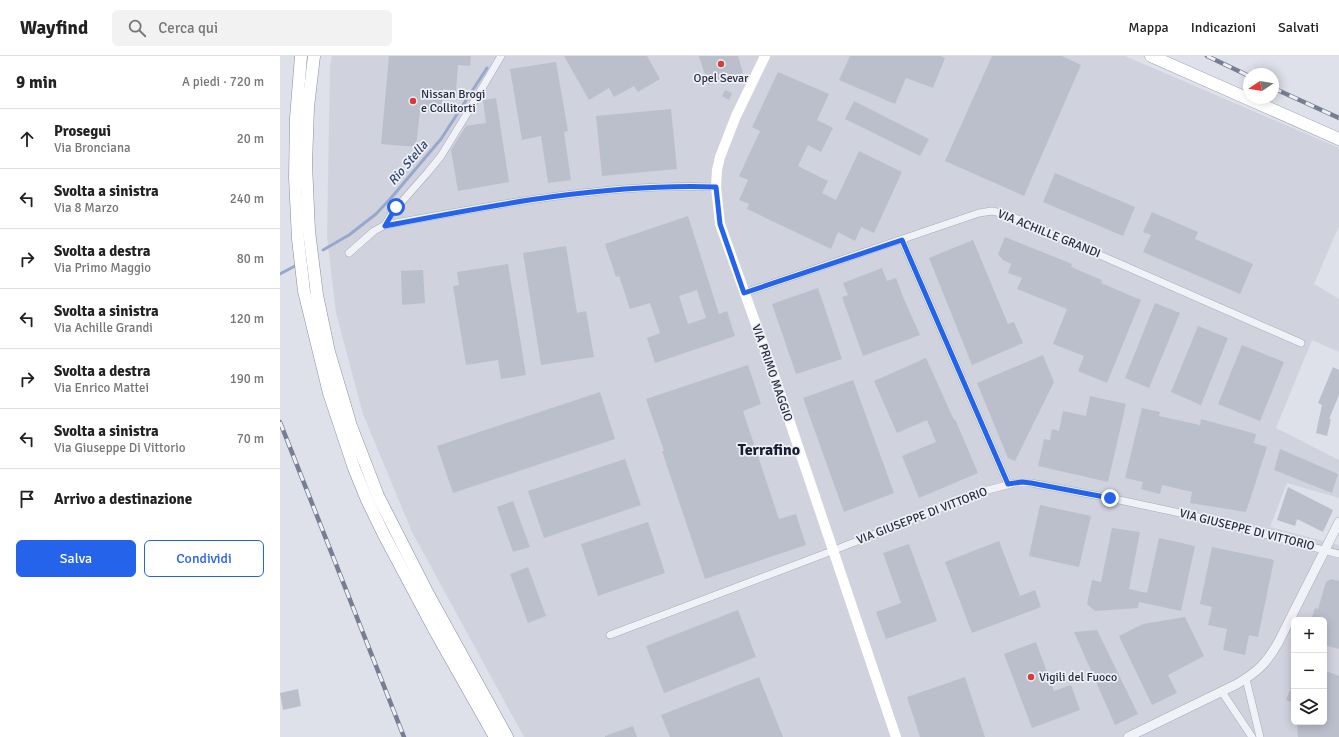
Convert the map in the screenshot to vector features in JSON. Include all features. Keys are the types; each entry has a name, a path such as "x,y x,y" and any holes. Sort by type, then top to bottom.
{"main road":[{"path":"301,56 296,118 295,162 298,239 304,291 329,394 354,468 367,500 434,629 494,737"},
{"path":"314,56 308,114 306,164 309,231 317,295 329,352 351,426 378,496 424,587 507,737"},
{"name":"VIA PRIMO MAGGIO","path":"765,56 728,134 717,170 716,187 720,224 772,369 832,551 896,737"},
{"path":"1151,56 1339,139"}],"street":[{"path":"385,226 392,213 441,156 501,56"},
{"path":"349,253 374,231 385,226 462,211 563,195 667,186 716,187"},
{"name":"VIA ACHILLE GRANDI","path":"744,293 979,213 992,211 1000,212 1301,343"},
{"path":"902,240 1008,484"},
{"name":"VIA GIUSEPPE DI VITTORIO","path":"610,635 832,551 984,491 1008,484 1022,482 1110,498 1208,519 1339,554"},
{"path":"1128,737 1222,692 1246,679 1260,668 1271,656 1339,522"},
{"path":"1246,679 1260,737"},
{"path":"1222,692 1252,737"}],"shaded area":[{"path":"332,56 1125,56 1339,148 1339,226 1314,284 1339,299 1339,352 1312,340 1276,428 1339,460 1339,498 1287,483 1270,527 1339,545 1339,737 524,737 412,532 363,414 336,313 327,237 330,66"}],"building":[{"name":"Nissan Brogi e Collitorti","path":"389,56 471,56 470,66 458,65 456,91 443,89 441,113 420,111 416,147 381,144"},
{"path":"564,56 647,56 660,79 638,92 634,86 614,97 609,88 589,100"},
{"name":"Opel Sevar","path":"699,56 738,56 743,73 708,85"},
{"path":"850,56 941,56 945,58 933,88 906,78 895,104 839,80"},
{"path":"992,56 1062,56 1081,65 1024,196 945,161"},
{"path":"556,62 568,131 564,132 571,180 548,183 541,136 522,140 510,69"},
{"path":"778,72 829,94 817,120 833,128 821,152 808,145 798,166 828,181 822,193 836,200 859,151 902,172 874,233 861,227 855,241 838,232 831,249 747,209 749,204 739,200 748,180 739,176 760,131 752,127"},
{"path":"725,90 732,93 729,100 722,96"},
{"path":"496,98 509,182 458,191 451,150 466,126 486,123 483,100"},
{"path":"854,101 929,139 920,156 845,119"},
{"path":"671,109 677,169 602,176 596,116"},
{"path":"1055,173 1135,207 1123,236 1043,202"},
{"path":"1152,212 1198,232 1195,239 1253,264 1240,294 1143,252 1151,235 1143,232"},
{"path":"688,216 719,314 727,311 735,336 655,363 647,338 660,333 650,303 630,309 619,276 616,277 605,244","holes":["697,290 706,318 688,324 679,296"]},
{"path":"1005,237 1072,264 1071,267 1102,280 1101,283 1141,300 1107,383 1078,371 1084,356 1053,344 1067,309 1017,289 1022,278 1008,273 1011,264 1003,260 998,254"},
{"path":"973,240 1008,324 1014,322 1023,343 972,365 929,258"},
{"path":"566,246 577,313 586,311 594,357 541,365 523,253"},
{"path":"508,264 526,375 501,379 498,360 466,365 453,286 459,285 457,272"},
{"path":"882,268 887,281 896,278 920,335 863,356 842,297 848,295 843,283"},
{"path":"423,270 425,303 402,305 401,271"},
{"path":"818,288 842,359 796,374 772,304"},
{"path":"1155,303 1180,313 1149,388 1125,378"},
{"path":"1198,326 1228,338 1201,405 1171,392"},
{"path":"1242,345 1284,362 1260,421 1218,404"},
{"path":"1043,355 1054,382 1015,461 1008,458 977,383"},
{"path":"926,358 954,420 955,419 978,473 919,498 902,456 936,442 927,420 897,433 874,381"},
{"path":"748,365 761,404 743,411 779,519 796,514 806,545 705,579 646,399"},
{"path":"1333,367 1339,370 1339,395 1329,419 1331,419 1327,436 1316,433 1322,405 1318,403"},
{"path":"853,380 894,493 844,512 803,398"},
{"path":"600,392 615,439 453,493 437,446"},
{"path":"1090,396 1126,404 1108,482 1038,466 1044,439 1050,440 1052,429 1059,431 1063,411 1086,416"},
{"path":"1142,408 1160,412 1159,416 1200,425 1201,419 1256,434 1254,443 1267,447 1246,512 1190,503 1192,492 1162,485 1160,494 1141,489 1143,482 1125,478"},
{"path":"1280,449 1338,474 1332,493 1274,470"},
{"path":"625,459 641,505 544,538 528,491"},
{"path":"1288,487 1333,510 1323,532 1297,519 1295,526 1277,520"},
{"path":"513,501 530,547 513,552 497,507"},
{"path":"1040,505 1091,516 1079,567 1029,556"},
{"path":"648,522 665,573 598,596 581,544"},
{"path":"1112,528 1140,532 1129,589 1147,593 1159,538 1195,546 1181,611 1139,602 1138,608 1095,611 1087,604 1092,580 1101,582"},
{"path":"999,541 1020,596 1035,590 1041,607 972,633 945,562"},
{"path":"909,544 937,621 886,639 876,612 901,603 883,553"},
{"path":"1212,547 1274,560 1258,637 1249,635 1245,655 1223,650 1227,629 1208,625 1212,607 1200,604"},
{"path":"528,567 546,616 528,623 510,574"},
{"path":"1331,579 1339,581 1339,649 1327,646 1327,617 1312,617 1315,608 1318,609 1326,582"},
{"path":"738,610 756,657 664,693 646,646"},
{"path":"1185,617 1204,656 1168,675 1177,693 1152,705 1119,636 1143,624"},
{"path":"1097,630 1138,714 1115,725 1074,632"},
{"path":"1036,642 1054,691 1071,685 1080,710 1032,728 1004,654"},
{"path":"1327,671 1339,676 1339,737 1298,737 1297,725 1327,725"},
{"path":"759,677 783,737 670,737 661,715"},
{"path":"965,677 985,737 920,737 907,697"},
{"path":"1291,688 1291,702 1286,700"},
{"path":"298,689 301,706 283,710 280,693"},
{"path":"633,726 637,737 605,737 605,736"}],"waterway":[{"name":"Rio Stella","path":"323,250 349,235 376,214 391,198 441,139 487,68"},
{"name":"Rio Stella","path":"280,274 295,266"}],"railway":[{"path":"1207,56 1243,73"},
{"path":"1279,91 1339,118"},
{"path":"280,422 404,737"}],"place":[{"name":"Opel Sevar","path":"721,64"},
{"name":"Nissan Brogi e Collitorti","path":"413,101"},
{"name":"Vigili del Fuoco","path":"1031,677"}],"district":[{"name":"Terrafino","path":"769,450"}],"route":[{"path":"396,207 385,226 462,211 563,195 667,186 716,187 720,224 744,293 902,240 1008,484 1022,482 1031,483 1110,498"}]}
